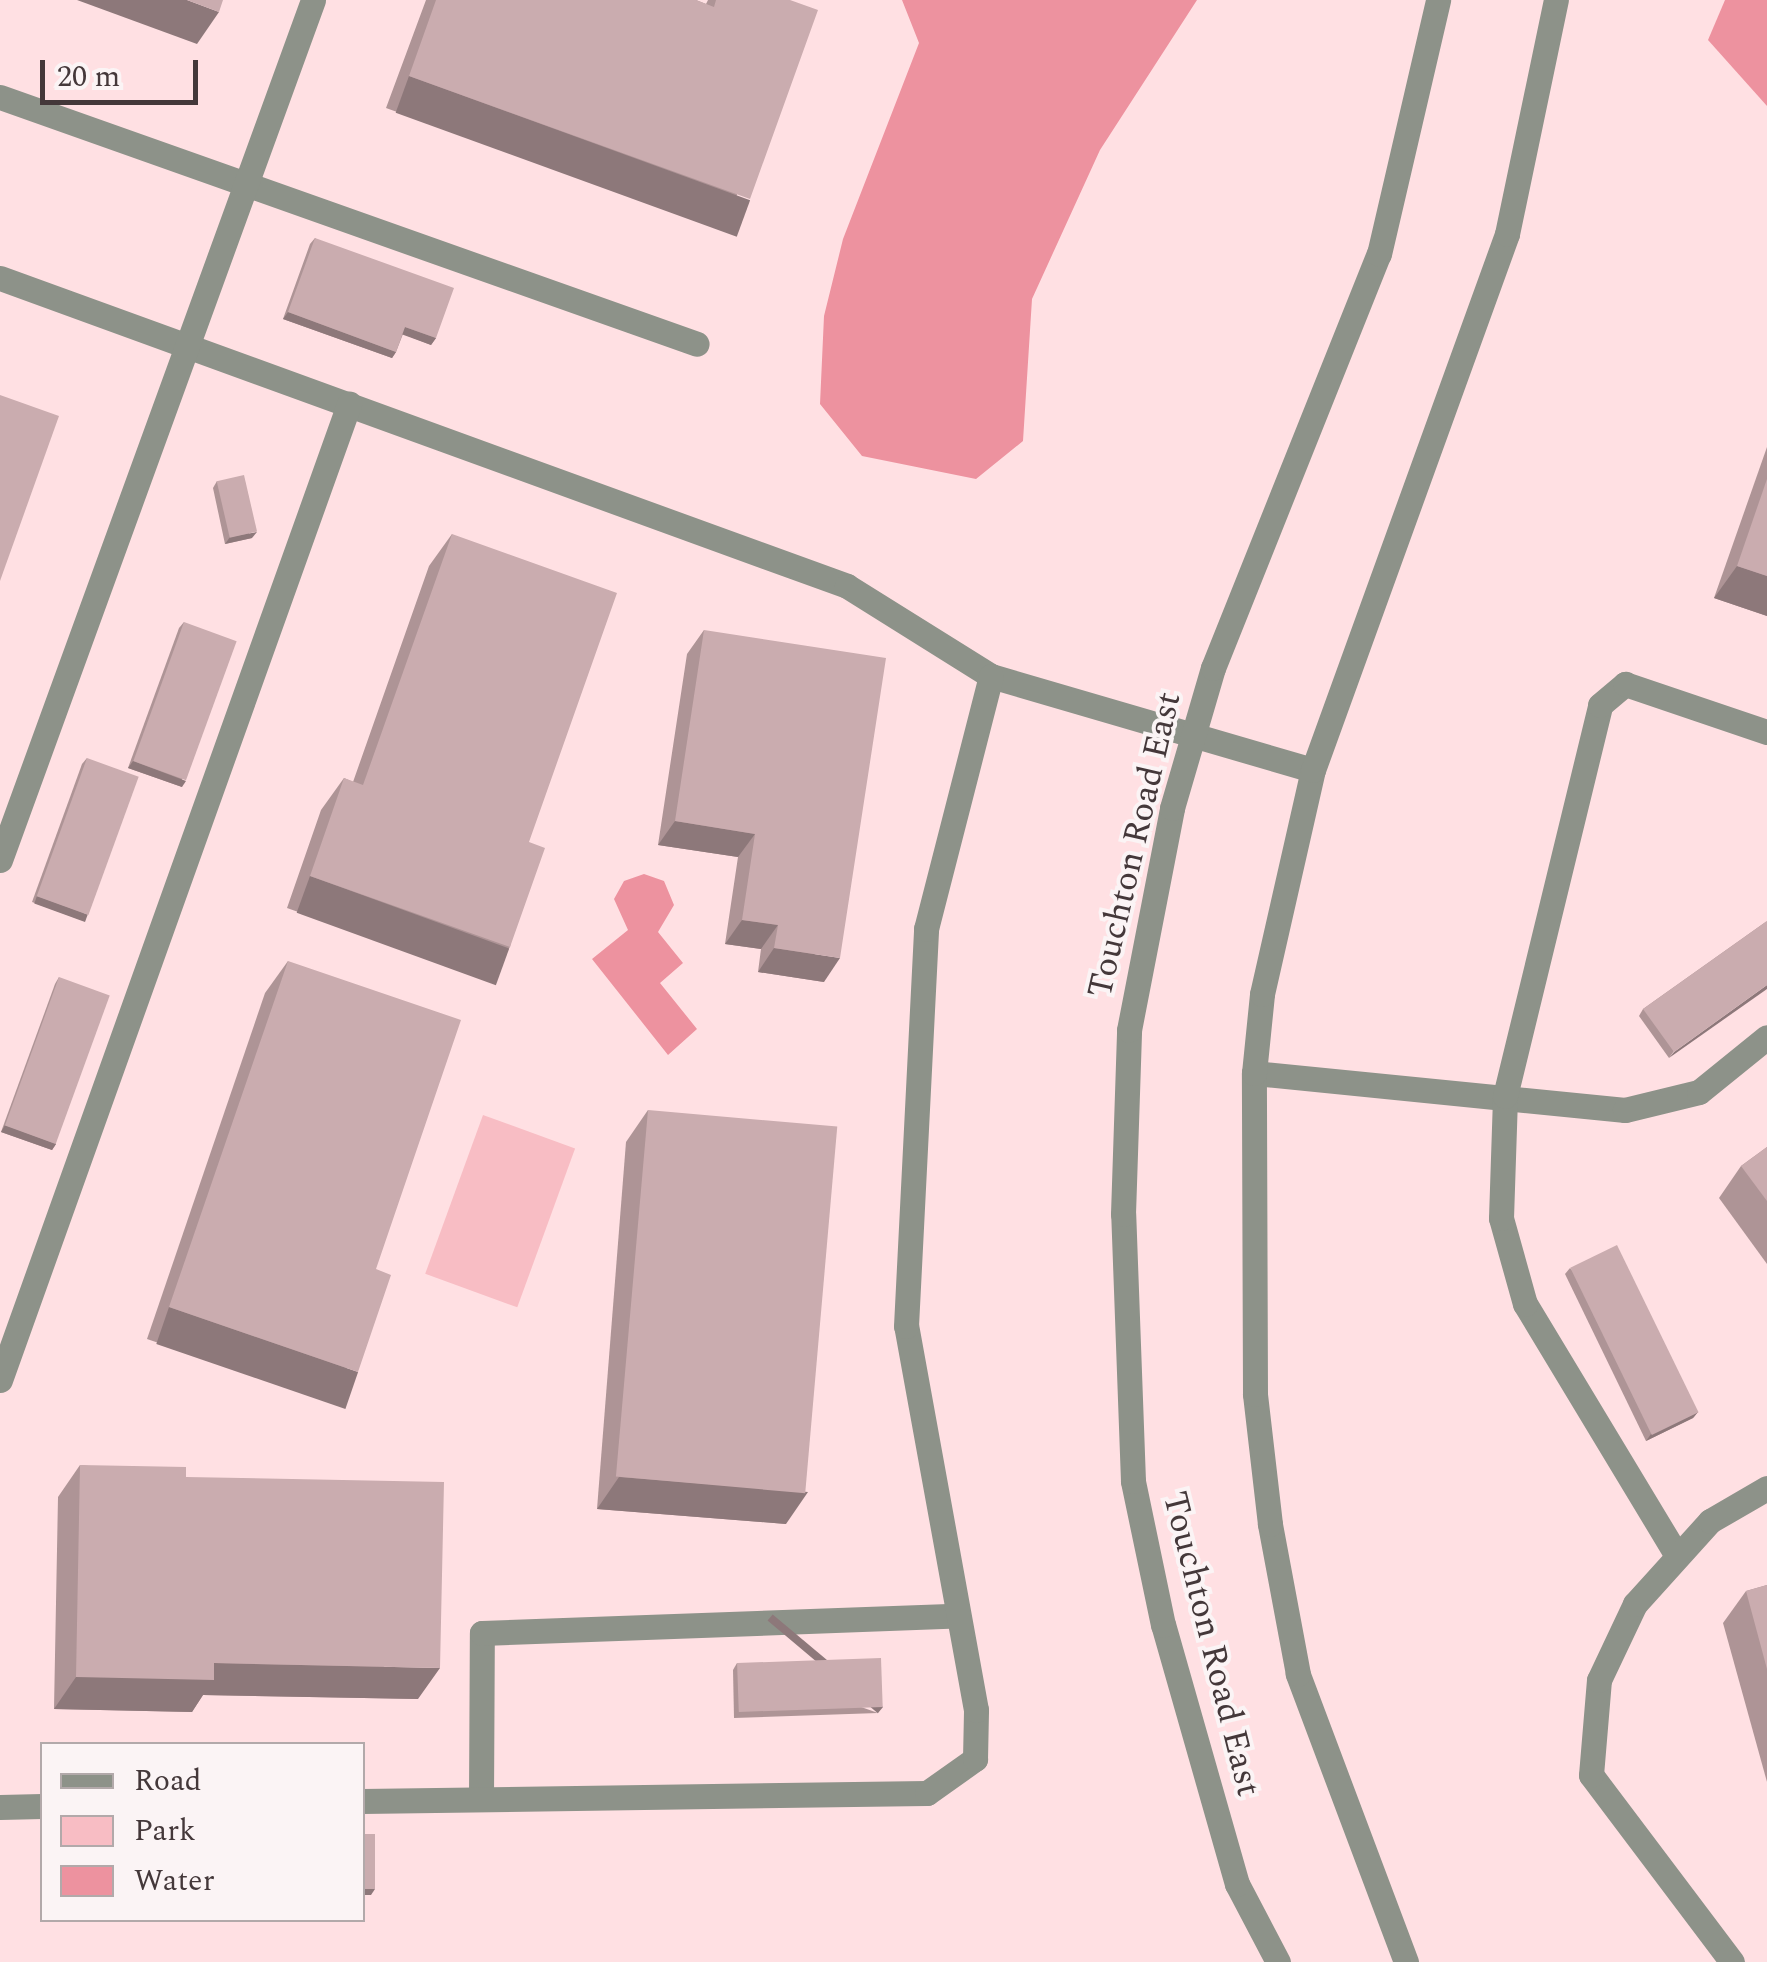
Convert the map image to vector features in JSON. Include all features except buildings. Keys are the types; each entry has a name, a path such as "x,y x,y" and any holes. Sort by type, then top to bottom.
{"street":[{"path":"0,860 313,0"},
{"name":"Touchton Road East","path":"1278,1962 1237,1884 1163,1625 1133,1481 1123,1214 1129,1030 1194,735 1379,254 1438,0"},
{"path":"1406,1962 1298,1674 1270,1524 1255,1394 1254,1073 1262,994 1312,770 1507,234 1556,0"},
{"path":"0,97 697,344"},
{"path":"0,278 847,586 991,676 1312,770"},
{"path":"0,1380 349,404"},
{"path":"365,1801 926,1793 953,1783 975,1759 976,1710 906,1326 910,1128 926,930 991,676"},
{"path":"1676,1554 1525,1304 1501,1218 1505,1096 1600,705 1625,684 1767,732"},
{"path":"1254,1073 1624,1110 1698,1092 1767,1037"},
{"path":"1732,1962 1591,1776 1600,1680 1636,1604 1676,1554 1767,1488"},
{"path":"481,1799 482,1633 956,1616"},
{"path":"0,1807 40,1806"}],"green space":[{"path":"483,1115 575,1149 517,1307 425,1274"}],"water":[{"path":"902,0 1197,0 1100,150 1032,299 1023,441 976,479 862,456 820,404 824,316 843,239 919,43"},
{"path":"1725,0 1767,0 1767,106 1708,40"},
{"path":"644,874 664,881 674,905 658,932 683,963 660,983 697,1029 668,1055 592,959 628,930 614,899 624,881"}]}
